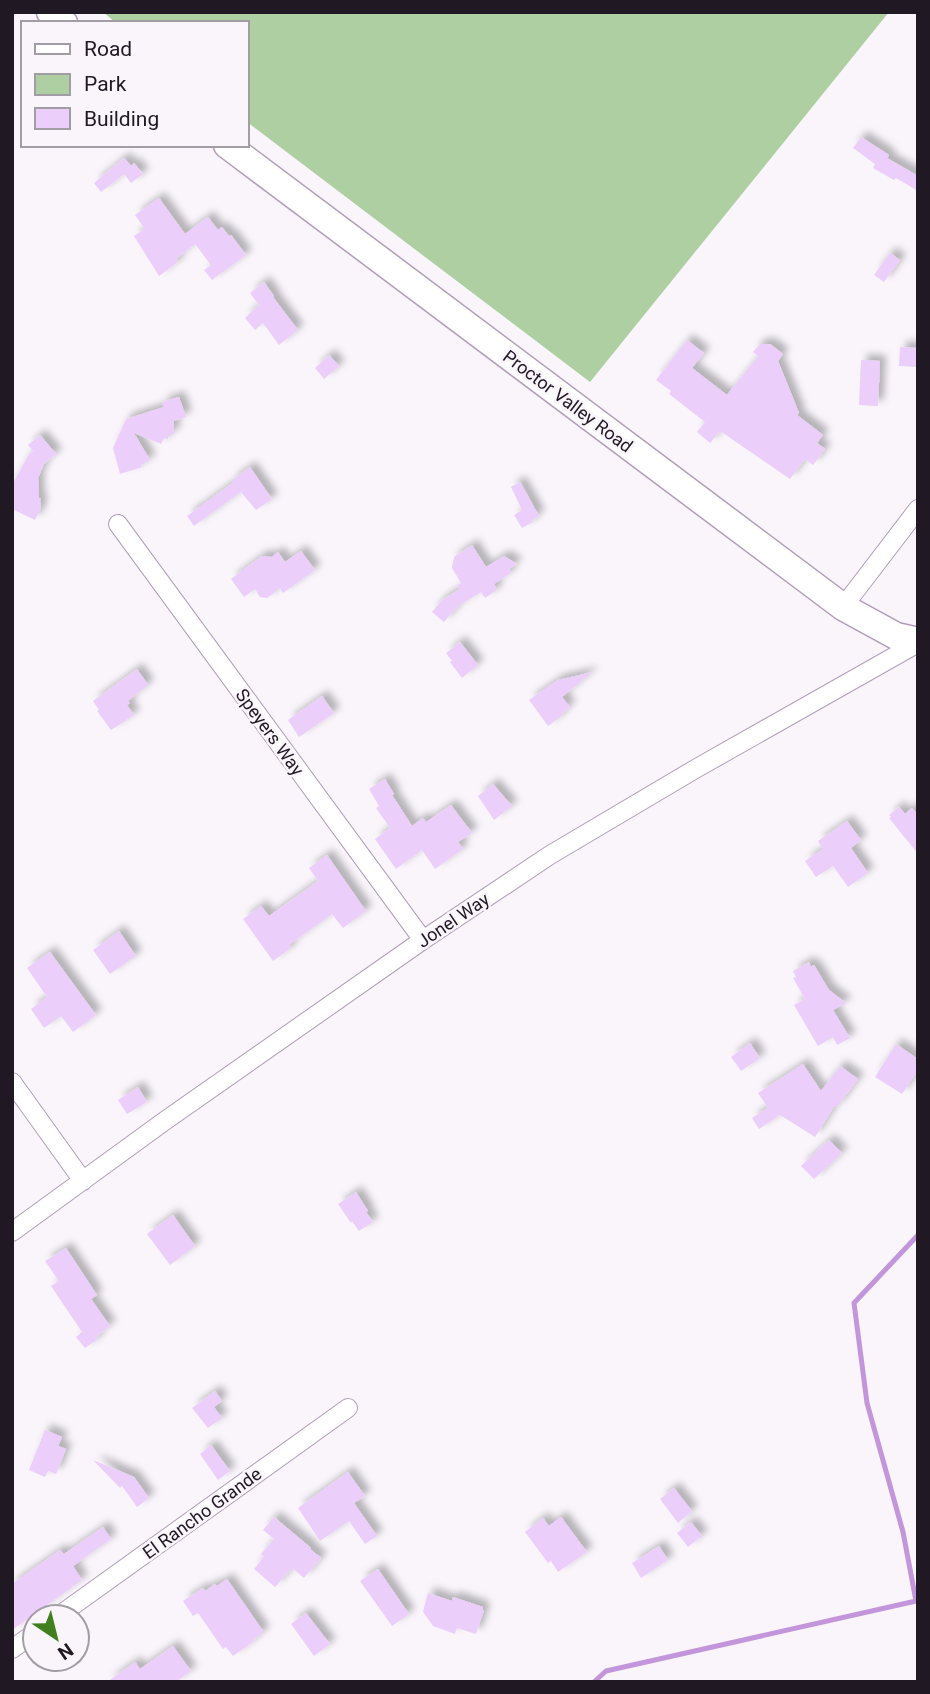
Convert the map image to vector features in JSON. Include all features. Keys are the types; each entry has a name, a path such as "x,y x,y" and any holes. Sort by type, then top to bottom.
{"street":[{"name":"Proctor Valley Road","path":"230,147 843,607 896,636 918,642"},
{"path":"843,607 918,509"},
{"name":"Speyers Way","path":"118,524 423,940"},
{"name":"Jonel Way","path":"12,1233 166,1120 423,940 551,855 918,642"},
{"path":"12,1082 83,1181"},
{"name":"El Rancho Grande","path":"76,1603 348,1408"}],"green space":[{"path":"103,12 889,12 590,382 248,123 248,21 114,21"}],"building":[{"path":"861,137 889,155 887,158 918,176 918,191 873,168 875,164 853,148"},
{"path":"124,158 131,166 134,163 143,174 131,183 124,174 101,192 94,183"},
{"path":"159,198 185,234 208,217 218,230 222,227 231,235 246,255 212,280 204,270 211,265 195,244 176,259 178,262 159,276 134,236 145,229 135,215"},
{"path":"890,253 900,260 884,282 874,275"},
{"path":"264,282 298,330 279,345 263,323 255,330 245,318 259,305 250,293"},
{"path":"687,340 704,353 692,368 727,395 758,356 753,352 760,344 770,344 783,354 778,361 799,413 797,415 823,435 817,443 825,449 813,465 805,459 790,479 720,431 710,443 697,432 705,422 669,394 671,391 656,380"},
{"path":"900,347 918,348 918,367 899,366"},
{"path":"329,355 339,366 324,379 315,368"},
{"path":"861,360 880,361 878,406 859,405"},
{"path":"179,397 186,417 174,421 174,434 169,434 168,439 164,438 161,444 134,433 150,460 141,465 142,467 120,474 113,448 126,419 164,407 162,402"},
{"path":"40,435 56,454 44,464 38,478 41,508 35,520 12,509 12,485 33,451 28,445"},
{"path":"250,467 272,499 256,510 241,492 194,526 187,516"},
{"path":"520,482 539,516 522,528 514,515 522,510 511,487"},
{"path":"472,545 486,567 504,556 517,564 509,569 511,573 494,584 497,590 485,598 481,592 458,606 444,622 432,612 442,600 460,589 457,586 461,583 452,568 454,557"},
{"path":"301,551 315,570 283,593 280,588 267,598 260,597 255,589 244,597 231,579 262,556 272,557 278,552 285,562"},
{"path":"460,642 478,665 462,678 446,653"},
{"path":"137,669 148,685 128,701 130,703 127,705 134,715 111,730 93,701"},
{"path":"593,672 562,697 570,707 548,726 529,700 558,680"},
{"path":"322,696 334,713 299,737 288,720"},
{"path":"385,779 412,826 423,818 426,822 451,805 472,833 458,842 463,849 435,869 422,850 396,869 375,839 390,828 376,808 379,806 369,789"},
{"path":"493,784 512,806 494,820 478,796"},
{"path":"899,807 905,814 912,808 918,815 918,854 889,818"},
{"path":"847,821 861,840 851,848 868,873 848,887 833,866 816,877 805,861 823,849 818,841"},
{"path":"327,855 366,911 343,928 332,914 289,945 291,948 273,961 243,919 261,906 269,916 318,881 309,868"},
{"path":"119,931 136,956 110,974 93,950"},
{"path":"50,952 96,1015 73,1032 61,1016 44,1028 31,1009 47,997 27,968"},
{"path":"809,962 811,967 814,965 829,990 846,1003 833,1010 850,1038 837,1045 833,1037 818,1046 794,1005 805,999 793,978 796,977 793,971"},
{"path":"750,1043 760,1058 741,1071 731,1057"},
{"path":"896,1044 918,1059 918,1070 902,1094 875,1077"},
{"path":"803,1064 821,1091 840,1066 858,1079 837,1107 835,1105 815,1137 780,1115 759,1129 752,1118 768,1108 758,1093"},
{"path":"138,1087 147,1102 127,1114 118,1100"},
{"path":"829,1140 842,1153 814,1179 801,1166"},
{"path":"356,1192 373,1222 359,1231 338,1204"},
{"path":"173,1215 195,1246 170,1265 147,1234"},
{"path":"66,1248 97,1295 91,1299 110,1326 85,1348 76,1337 82,1332 51,1286 59,1281 45,1261"},
{"path":"215,1391 222,1401 214,1407 222,1418 208,1428 192,1408"},
{"path":"45,1430 62,1437 58,1446 66,1449 56,1474 48,1471 45,1477 29,1470"},
{"path":"211,1445 230,1471 218,1480 200,1454"},
{"path":"93,1460 134,1477 149,1498 137,1507 122,1486 120,1488"},
{"path":"348,1472 365,1496 354,1503 377,1536 365,1544 349,1521 320,1541 298,1508"},
{"path":"674,1488 692,1511 678,1523 660,1499"},
{"path":"274,1517 321,1558 304,1578 292,1568 275,1587 254,1569 264,1557 261,1554 274,1539 263,1530"},
{"path":"561,1517 587,1552 558,1572 525,1532 543,1518 549,1526"},
{"path":"691,1522 702,1536 688,1547 677,1533"},
{"path":"103,1527 111,1539 73,1566 82,1580 50,1603 21,1603 21,1624 12,1630 12,1584 60,1550 64,1554"},
{"path":"659,1546 668,1560 641,1578 632,1563"},
{"path":"378,1569 409,1614 392,1626 360,1581"},
{"path":"227,1579 263,1631 233,1656 226,1647 223,1649 198,1613 193,1616 183,1601 203,1588 205,1591"},
{"path":"428,1593 452,1601 453,1597 483,1607 476,1634 457,1628 455,1634 433,1626 423,1612"},
{"path":"306,1613 330,1644 314,1656 291,1624"},
{"path":"173,1646 191,1671 176,1682 107,1682 135,1662 140,1669"}],"waterway":[{"path":"594,1682 606,1671 916,1601 903,1532 867,1403 854,1303 918,1235"}]}
